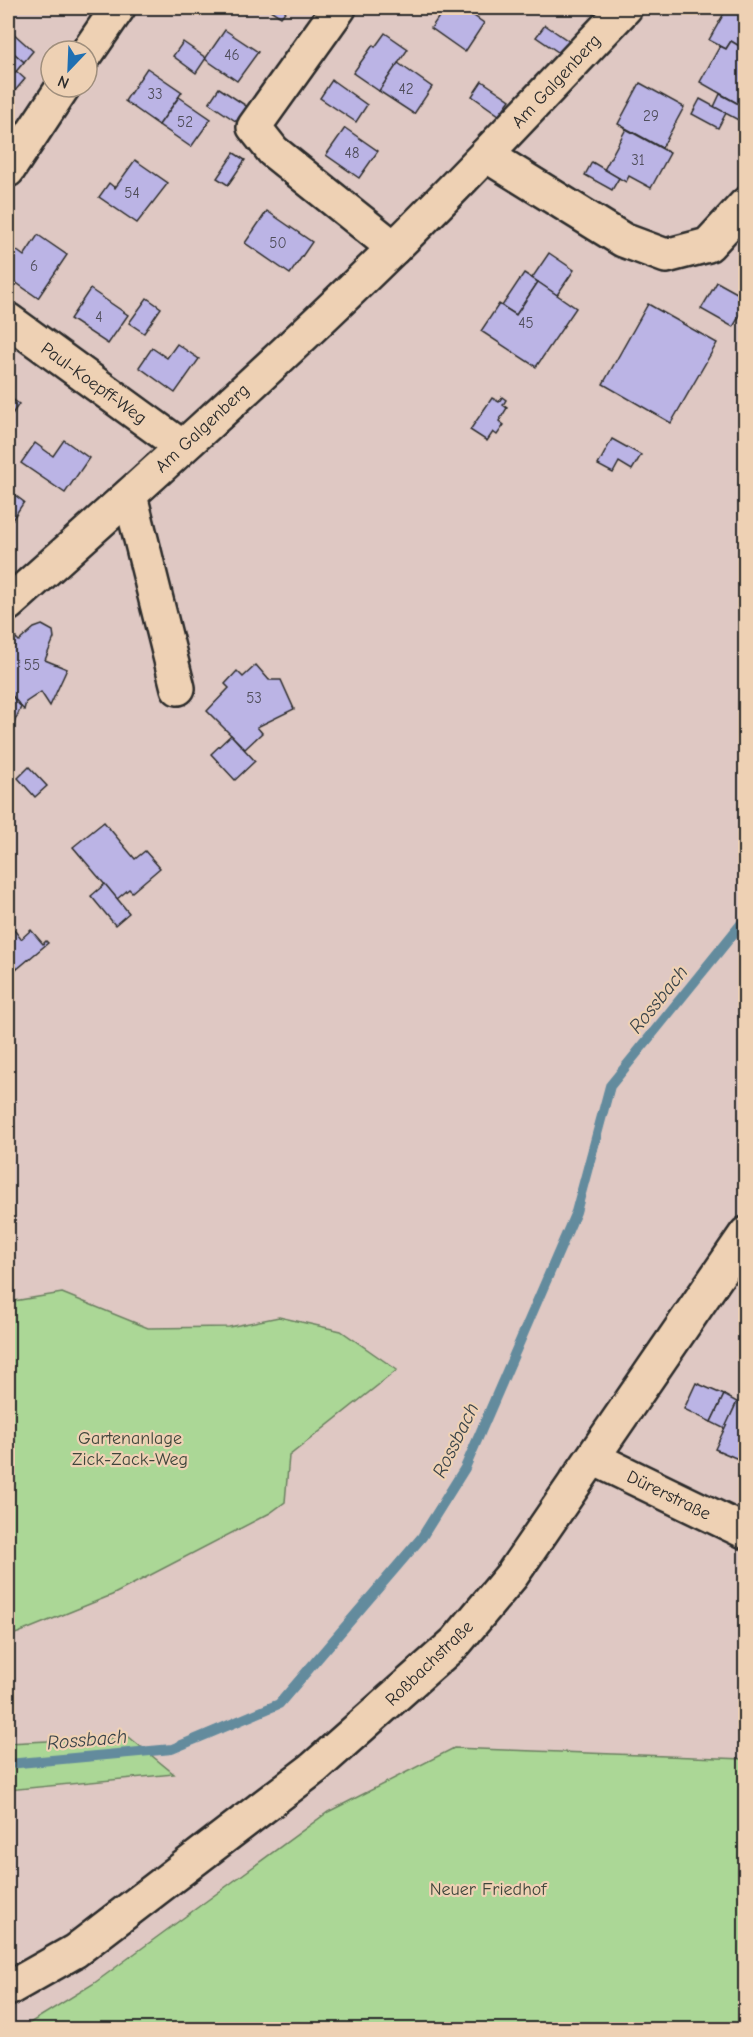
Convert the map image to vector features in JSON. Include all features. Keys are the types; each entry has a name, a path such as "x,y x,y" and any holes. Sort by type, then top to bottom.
{"street":[{"path":"339,8 254,127 273,151 394,248"},
{"name":"Am Galgenberg","path":"8,604 130,495 394,248 625,8"},
{"path":"93,39 104,13"},
{"path":"12,151 53,99"},
{"path":"486,155 623,240 666,256 708,245 746,204"},
{"name":"Paul-Koepff-Weg","path":"8,320 182,446"},
{"path":"130,495 178,688"},
{"name":"Roßbachstraße","path":"8,1989 75,1951 314,1768 456,1642 512,1575 746,1234"},
{"name":"Dürerstraße","path":"593,1458 746,1532"}],"green space":[{"name":"Gartenanlage Zick-Zack-Weg","path":"62,1293 148,1328 229,1327 279,1317 341,1331 397,1370 289,1456 285,1502 270,1513 112,1595 8,1636 8,1302"},
{"path":"129,1737 174,1774 8,1790 8,1743"},
{"name":"Neuer Friedhof","path":"454,1748 745,1759 745,2029 20,2029 93,1984 328,1812"}],"building":[{"path":"267,8 288,8 281,17"},
{"path":"445,8 462,8 484,23 465,52 431,28"},
{"path":"727,8 746,8 746,50 731,41 726,49 709,40"},
{"path":"545,25 570,42 561,54 536,37"},
{"path":"225,30 258,52 237,81 205,59"},
{"path":"12,32 33,51 24,62 8,48 8,37"},
{"path":"385,33 408,49 379,91 353,73 373,45 375,47"},
{"path":"731,41 746,50 746,103 744,107 700,82 720,46 726,49"},
{"path":"183,42 206,58 196,73 173,56"},
{"path":"8,48 24,62 8,81"},
{"path":"398,63 432,87 414,114 379,91"},
{"path":"147,68 182,92 159,125 125,101"},
{"path":"16,71 25,79 8,99 8,81"},
{"path":"332,80 367,105 356,122 320,98"},
{"path":"482,81 510,100 499,115 472,96"},
{"path":"640,83 684,107 662,148 618,124"},
{"path":"219,88 251,109 240,124 209,103"},
{"path":"720,94 746,108 746,115 742,122 714,107"},
{"path":"179,97 211,119 191,147 159,125"},
{"path":"700,99 726,113 718,128 692,114"},
{"path":"345,128 378,151 359,178 326,155"},
{"path":"626,129 670,153 651,188 629,176 626,182 604,170"},
{"path":"234,153 245,160 228,185 217,178"},
{"path":"135,160 168,183 137,223 99,197 109,183 115,188"},
{"path":"592,162 619,178 612,190 585,175"},
{"path":"267,211 312,242 290,274 245,243"},
{"path":"38,235 67,255 38,298 8,277 8,244 24,256"},
{"path":"549,253 574,270 557,295 532,278"},
{"path":"524,273 538,282 516,315 502,306"},
{"path":"538,282 576,308 536,367 481,331 499,304 516,315"},
{"path":"717,282 746,298 746,305 733,327 701,309"},
{"path":"90,289 128,315 108,344 70,319"},
{"path":"147,298 161,308 144,333 129,323"},
{"path":"648,304 717,343 671,423 603,384"},
{"path":"177,344 199,359 175,393 139,367 152,348 167,358"},
{"path":"8,396 19,404 8,420"},
{"path":"502,397 506,400 503,405 507,408 499,421 504,425 497,435 493,432 487,441 470,430 492,398 499,402"},
{"path":"612,439 641,455 632,470 619,462 613,473 598,465"},
{"path":"64,440 89,458 65,493 21,463 35,443 53,456"},
{"path":"8,490 24,502 8,526"},
{"path":"42,625 53,631 54,638 45,660 67,669 50,706 41,692 26,702 24,710 8,691 8,652 16,638 19,641 34,628"},
{"path":"256,665 269,680 281,680 294,709 257,727 262,733 245,749 207,711 229,688 225,684 237,671 243,677"},
{"path":"8,691 21,707 14,723 8,720"},
{"path":"231,735 255,761 235,780 211,754"},
{"path":"29,767 47,786 35,797 18,778"},
{"path":"104,822 135,859 145,851 160,868 132,892 129,889 117,899 73,847"},
{"path":"105,884 129,913 115,925 91,896"},
{"path":"8,922 21,939 31,930 43,944 46,941 48,943 17,969 15,965 8,972"},
{"path":"696,1383 724,1395 711,1422 684,1409"},
{"path":"724,1395 737,1402 725,1429 711,1422"},
{"path":"737,1402 746,1406 746,1456 743,1461 715,1449"}],"waterway":[{"name":"Rossbach","path":"8,1764 172,1749 279,1704 422,1537 465,1468 576,1212 610,1086 746,918"}]}
